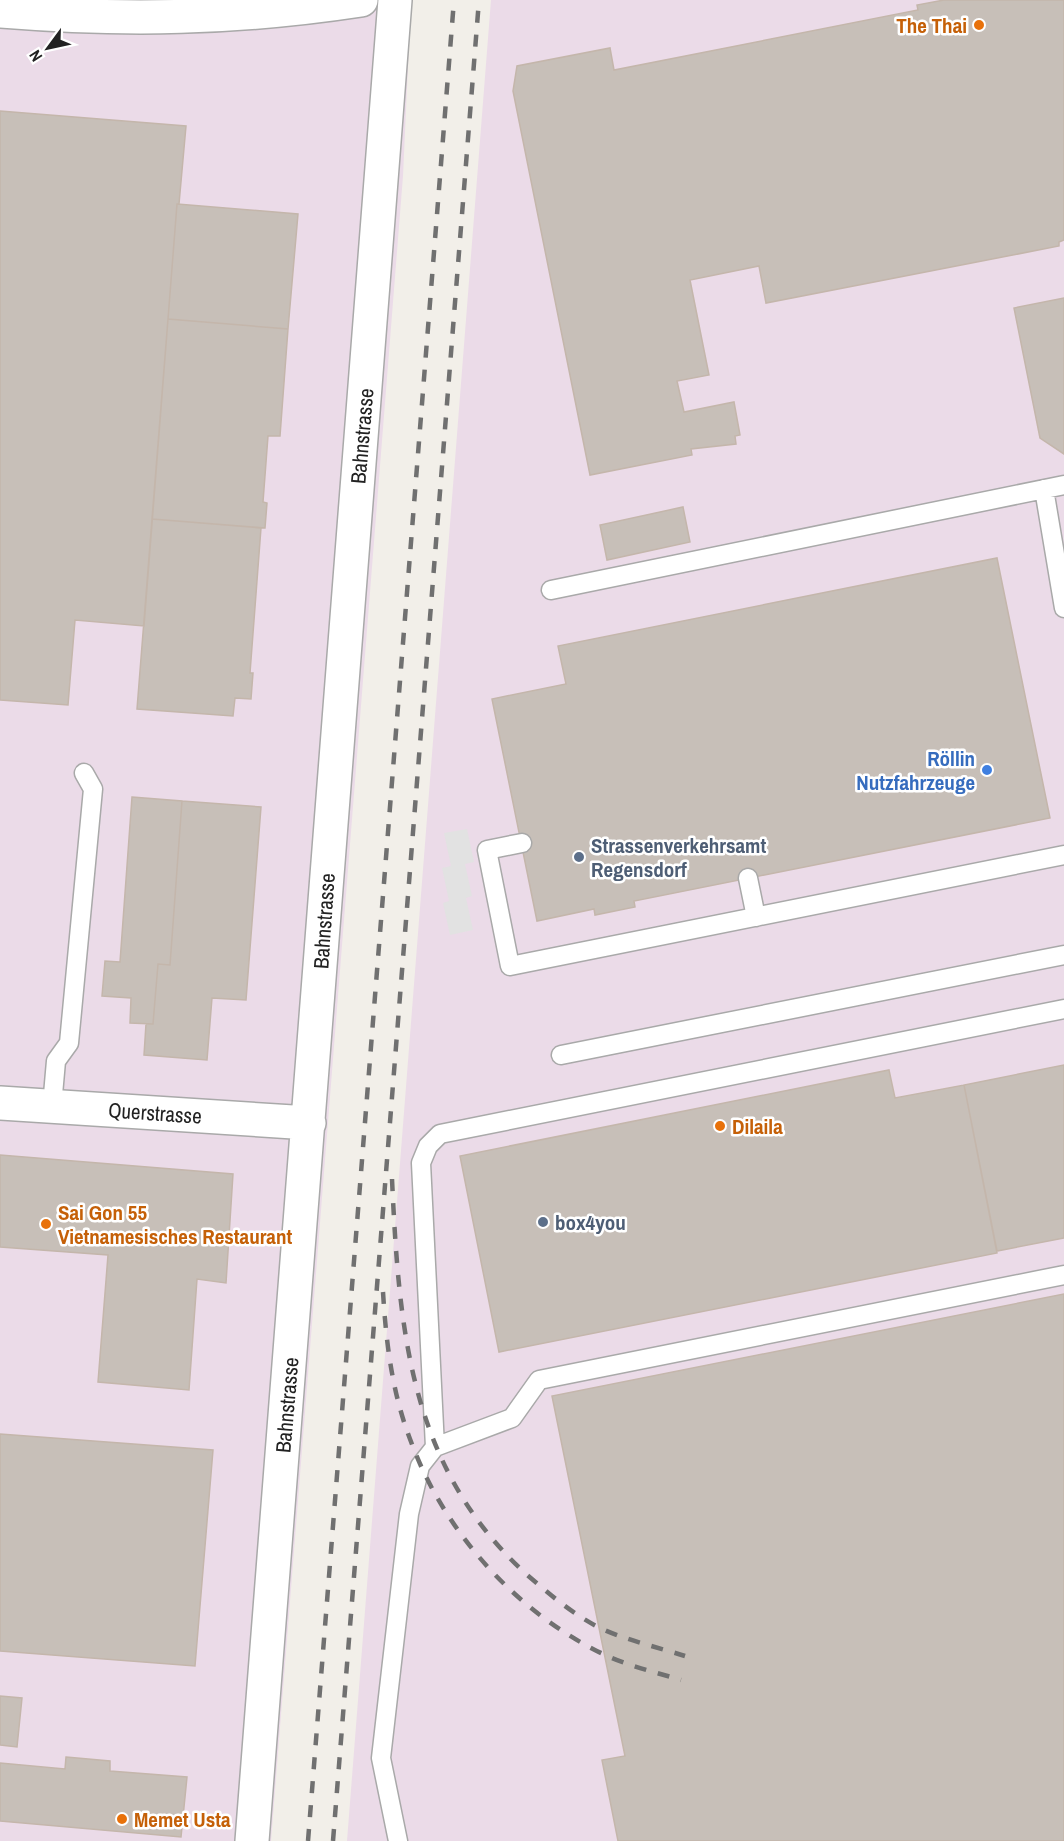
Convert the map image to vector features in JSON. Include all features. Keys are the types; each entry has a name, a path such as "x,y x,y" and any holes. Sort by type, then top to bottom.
{"street":[{"path":"0,11 81,17 188,18 280,12 361,0"},
{"name":"Bahnstrasse","path":"252,1841 395,0"},
{"name":"Querstrasse","path":"0,1103 309,1123"}],"lane":[{"path":"551,590 1064,485"},
{"path":"1044,489 1064,608"},
{"path":"52,1106 57,1061 69,1043 93,789 84,772"},
{"path":"522,843 487,850 510,966 1064,855"},
{"path":"748,878 756,917"},
{"path":"561,1055 1064,955"},
{"path":"435,1447 421,1163 428,1146 440,1134 1064,1009"},
{"path":"398,1841 381,1758 382,1746 409,1514 420,1466 435,1447 512,1418 538,1380 1064,1275"}],"shaded area":[{"path":"0,0 411,0 403,176 271,1841 0,1841"},
{"path":"491,0 1064,0 1064,1841 347,1841"},
{"path":"467,829 474,862 465,864 472,896 466,898 473,930 450,935 443,903 449,901 442,868 451,866 444,833"}],"building":[{"path":"944,0 1064,0 1064,240 1059,242 1059,246 766,303 759,266 690,280 709,375 677,381 684,412 734,402 740,435 735,436 736,444 691,449 692,455 590,475 513,91 517,66 610,48 614,70 918,10 917,5"},
{"path":"0,111 186,126 179,204 177,204 144,626 75,620 68,705 0,700"},
{"path":"177,204 298,214 288,329 168,319"},
{"path":"1064,298 1064,454 1040,438 1014,308"},
{"path":"168,319 288,329 280,436 268,436 263,502 267,503 265,528 152,519"},
{"path":"683,507 690,542 607,560 600,525"},
{"path":"152,519 261,528 250,673 253,673 251,699 235,698 233,716 137,709"},
{"path":"997,558 1050,818 634,901 635,907 595,915 594,909 537,921 492,699 566,684 558,646"},
{"path":"132,797 182,801 170,965 158,964 153,1024 130,1023 131,998 102,996 105,961 120,962"},
{"path":"182,801 261,807 246,1000 212,998 207,1060 144,1055 146,1024 153,1024 158,964 170,965"},
{"path":"1064,1065 1064,1238 997,1251 964,1085"},
{"path":"889,1070 895,1098 964,1085 997,1253 499,1352 460,1156"},
{"path":"0,1155 233,1174 226,1283 197,1279 189,1390 98,1382 108,1255 0,1247"},
{"path":"1064,1294 1064,1841 618,1841 602,1760 625,1756 552,1396"},
{"path":"0,1434 213,1450 195,1666 0,1651"},
{"path":"0,1696 22,1698 17,1747 0,1745"},
{"path":"66,1757 110,1761 110,1771 187,1777 181,1837 0,1821 0,1763 65,1769"}],"railway":[{"path":"308,1841 454,0"},
{"path":"333,1841 479,0"},
{"path":"392,1179 399,1288 407,1341 418,1392 434,1441 456,1487 486,1531 525,1573 569,1609 608,1632 685,1656"},
{"path":"383,1292 391,1367 404,1421 424,1473 442,1506 463,1536 512,1592 541,1616 571,1636 612,1658 681,1680"}],"place":[{"name":"The Thai","path":"979,25"},
{"name":"Röllin Nutzfahrzeuge","path":"987,770"},
{"name":"Strassenverkehrsamt Regensdorf","path":"579,857"},
{"name":"Dilaila","path":"720,1126"},
{"name":"box4you","path":"543,1222"},
{"name":"Sai Gon 55 Vietnamesisches Restaurant","path":"46,1224"},
{"name":"Memet Usta","path":"122,1819"}]}
